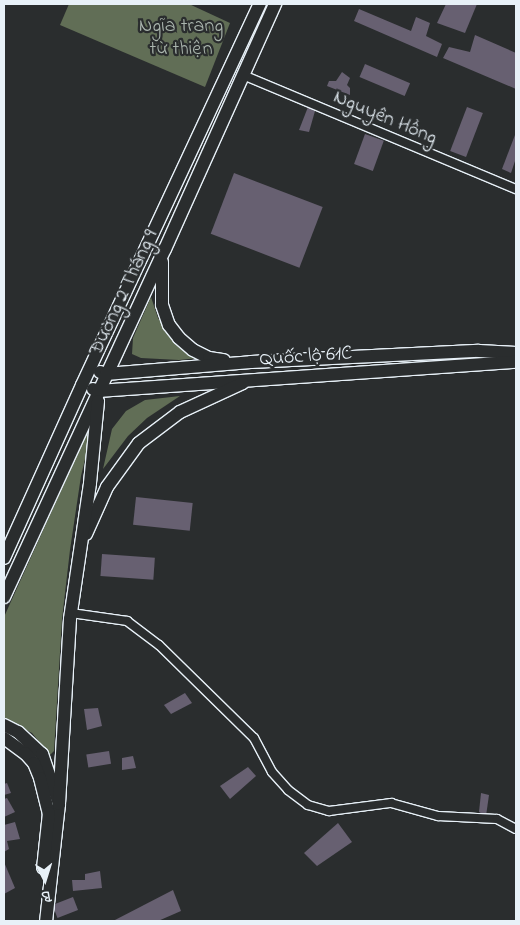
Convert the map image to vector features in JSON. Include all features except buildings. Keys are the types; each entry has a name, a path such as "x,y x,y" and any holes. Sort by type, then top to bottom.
{"highway":[{"name":"Đường 2 Tháng 9","path":"4,558 82,385 260,4"},
{"name":"Đường 2 Tháng 9","path":"4,597 165,249 275,4"},
{"path":"165,249 161,286 162,305 164,314 179,338 193,350 209,358 251,362"},
{"name":"Quốc lộ 61C","path":"106,374 251,362 478,351 516,353"},
{"name":"Quốc lộ 61C","path":"98,392 251,379 516,362"},
{"path":"90,368 106,374"},
{"path":"79,550 107,487 139,443 180,412 251,379"},
{"path":"46,921 59,804 71,613 90,483 98,392 82,385"},
{"path":"4,725 25,737 42,754 59,804"},
{"path":"4,738 25,753 34,763 48,813 38,921"}],"street":[{"name":"Nguyên Hồng","path":"242,76 516,189"},
{"path":"71,613 126,621 159,646 254,738 272,772 288,790 308,805 329,811 391,803 438,816 497,818 516,829"}],"green space":[{"name":"Ngĩa trang từ thiện","path":"69,4 189,4 230,23 205,87 60,25"},
{"path":"151,297 158,318 170,336 198,358 179,360 141,358 132,354 133,338"},
{"path":"180,396 147,418 128,436 103,469 112,429 126,411 145,400"},
{"path":"87,433 91,434 81,476 70,550 62,619 54,751 50,755 32,733 4,718 4,617"}]}
